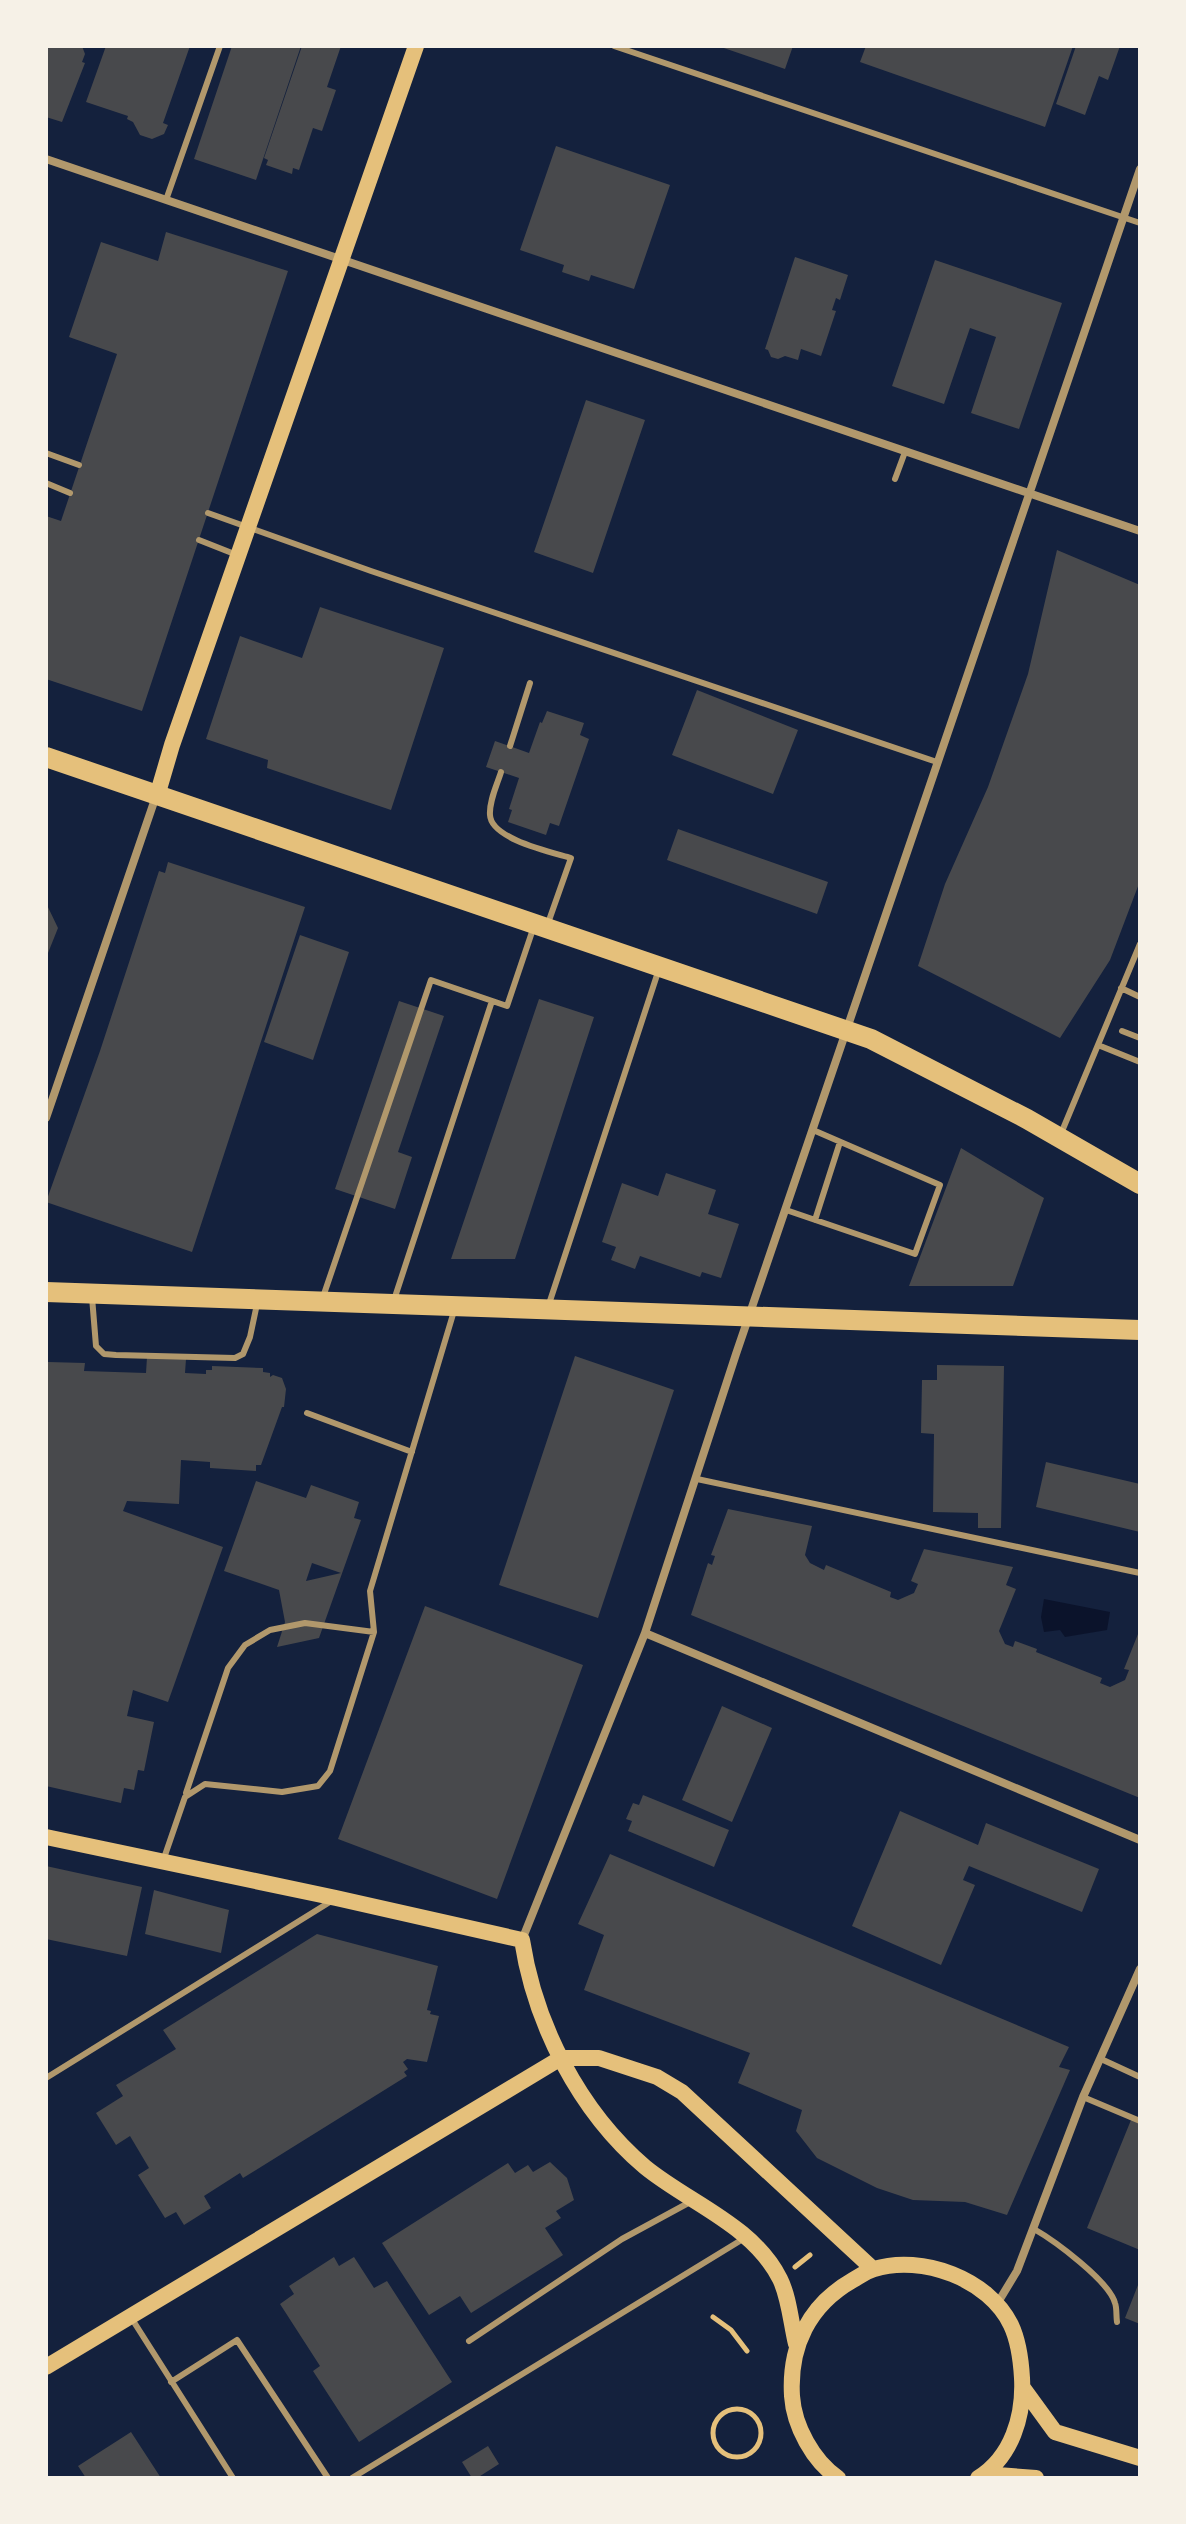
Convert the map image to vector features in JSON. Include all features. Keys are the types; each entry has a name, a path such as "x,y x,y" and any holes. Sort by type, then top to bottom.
{"main road":[{"path":"157,796 416,46"},
{"path":"46,757 871,1039 1060,1137 1140,1184"},
{"path":"46,1292 1140,1330"},
{"path":"46,1837 522,1940 534,1996 561,2058 590,2106 644,2165 746,2237 767,2258 781,2281 796,2344"},
{"path":"46,2367 561,2058 599,2058 657,2077 682,2092 873,2269"},
{"path":"828,2476 803,2436 792,2407 790,2375 796,2344 811,2315 833,2291 873,2269 896,2265 932,2267 966,2280 997,2305 1010,2324 1021,2356 1023,2388 1019,2424 1005,2452 981,2476"},
{"path":"1023,2388 1055,2432 1140,2458"},
{"path":"981,2476 1036,2478"}],"street":[{"path":"46,159 1140,531"},
{"path":"522,1940 645,1633 1027,494 1140,169"},
{"path":"46,1118 157,796"},
{"path":"645,1633 1140,1840"},
{"path":"997,2305 1017,2271 1083,2097 1140,1969"}],"lane":[{"path":"166,200 220,46"},
{"path":"614,46 1140,223"},
{"path":"895,479 905,452"},
{"path":"46,453 79,465"},
{"path":"46,483 70,493"},
{"path":"208,513 937,762"},
{"path":"199,540 239,555"},
{"path":"510,746 530,683"},
{"path":"322,1301 431,980 507,1006 571,858 509,837 495,828 490,819 490,808 501,772"},
{"path":"1060,1137 1140,944"},
{"path":"547,1309 659,969"},
{"path":"1121,988 1140,997"},
{"path":"392,1303 492,1001"},
{"path":"1122,1031 1140,1038"},
{"path":"1098,1045 1140,1062"},
{"path":"46,1086 57,1090"},
{"path":"786,1210 915,1254 940,1185 813,1130"},
{"path":"815,1220 840,1142"},
{"path":"92,1293 96,1346 104,1354 116,1355 235,1358 243,1354 250,1337 258,1298"},
{"path":"185,1797 205,1784 282,1792 318,1786 330,1771 374,1632 370,1591 456,1306"},
{"path":"307,1413 412,1452"},
{"path":"697,1479 1140,1573"},
{"path":"163,1861 228,1668 245,1645 270,1630 305,1623 374,1632"},
{"path":"46,2078 336,1898"},
{"path":"1101,2059 1140,2077"},
{"path":"1083,2097 1140,2121"},
{"path":"469,2341 622,2239 693,2201"},
{"path":"1034,2229 1085,2266 1115,2300 1117,2322"},
{"path":"352,2478 746,2237"},
{"path":"130,2316 233,2478"},
{"path":"171,2382 237,2340 328,2478"}],"path":[{"path":"794,2268 810,2255"},
{"path":"713,2317 731,2330 747,2351"},
{"path":"744,2410 754,2416 759,2424 761,2434 758,2445 743,2456 736,2457 724,2452 714,2437 719,2418 728,2411 744,2410"}],"water":[{"path":"1044,1599 1110,1612 1107,1630 1065,1637 1060,1630 1044,1632 1041,1617"}],"building":[{"path":"46,46 82,46 85,54 82,62 85,63 62,122 46,117"},
{"path":"106,46 190,46 163,123 168,125 164,134 152,139 140,135 133,122 127,119 128,116 86,102"},
{"path":"232,46 301,46 256,180 194,159"},
{"path":"302,46 341,46 327,87 336,90 322,131 313,128 299,170 293,168 292,174 266,165 268,160 264,158"},
{"path":"718,46 793,46 785,69"},
{"path":"866,46 1073,46 1045,127 860,62"},
{"path":"1076,46 1120,46 1108,80 1099,76 1085,115 1056,104"},
{"path":"556,146 670,185 634,289 591,275 589,281 562,272 564,265 520,250"},
{"path":"166,232 288,271 142,711 46,679 46,516 61,521 117,354 69,337 101,242 158,261"},
{"path":"795,257 848,275 840,300 836,298 832,310 836,311 821,356 801,349 798,360 785,356 778,359 771,357 765,349"},
{"path":"935,260 1062,303 1019,429 971,413 996,337 970,328 944,404 892,386"},
{"path":"586,400 645,420 593,573 534,552"},
{"path":"1057,550 1140,585 1140,881 1110,960 1060,1038 918,966 945,884 988,787 1028,674"},
{"path":"320,607 444,648 391,810 267,768 268,760 206,739 240,636 302,658"},
{"path":"697,690 798,730 773,794 672,755"},
{"path":"547,711 584,723 580,735 589,739 559,826 550,823 546,835 508,822 519,778 486,767 495,741 529,753"},
{"path":"678,829 828,882 817,914 667,860"},
{"path":"168,862 305,907 192,1252 46,1202 159,871 165,873"},
{"path":"46,903 58,928 46,958"},
{"path":"300,935 349,952 313,1060 264,1042"},
{"path":"539,999 594,1017 515,1259 451,1259"},
{"path":"399,1001 444,1016 398,1152 412,1157 395,1209 335,1189"},
{"path":"961,1148 1044,1198 1013,1286 909,1286"},
{"path":"666,1173 716,1190 708,1214 739,1224 721,1278 702,1272 700,1277 640,1256 635,1269 611,1260 616,1247 602,1242 622,1183 658,1196"},
{"path":"575,1356 674,1390 598,1618 499,1585"},
{"path":"147,1357 186,1359 185,1373 206,1374 212,1366 263,1368 263,1372 270,1373 270,1377 282,1378 286,1389 284,1407 261,1465 256,1465 256,1471 210,1468 210,1462 181,1460 179,1504 127,1501 123,1511 223,1547 168,1702 133,1690 127,1716 154,1722 144,1771 138,1770 134,1790 124,1788 121,1803 46,1786 46,1370 48,1362 85,1363 84,1371 146,1373"},
{"path":"937,1365 1004,1366 1001,1528 978,1528 978,1513 933,1512 934,1434 921,1433 922,1380 937,1380"},
{"path":"1046,1462 1140,1484 1140,1532 1036,1507"},
{"path":"256,1481 306,1498 311,1485 359,1502 354,1518 361,1520 319,1638 277,1647 285,1622 279,1590 224,1571","holes":["312,1563 341,1573 306,1581"]},
{"path":"728,1509 812,1526 805,1555 810,1563 824,1570 826,1565 891,1592 890,1597 898,1600 914,1593 918,1584 911,1581 924,1549 1013,1567 1006,1585 1016,1589 999,1631 1005,1644 1013,1647 1015,1641 1037,1649 1036,1652 1102,1678 1100,1683 1110,1687 1125,1680 1129,1670 1124,1669 1140,1629 1140,1798 691,1615 708,1563 712,1565 715,1556 711,1555"},
{"path":"425,1606 583,1665 497,1899 338,1839"},
{"path":"722,1706 772,1728 732,1822 682,1800"},
{"path":"643,1795 729,1830 714,1867 628,1831 632,1821 626,1819 633,1803 639,1805"},
{"path":"900,1811 978,1845 986,1823 1099,1869 1082,1912 969,1866 963,1880 975,1885 941,1965 852,1926"},
{"path":"610,1854 1069,2047 1059,2067 1070,2070 1007,2215 965,2202 913,2200 877,2188 817,2158 796,2131 802,2110 738,2083 750,2053 584,1990 604,1935 578,1924"},
{"path":"46,1866 142,1887 127,1956 46,1939"},
{"path":"154,1890 229,1910 221,1953 145,1934"},
{"path":"317,1934 438,1966 427,2010 439,2016 427,2062 407,2059 403,2062 408,2069 404,2072 407,2076 243,2178 240,2173 204,2196 211,2208 184,2225 176,2212 165,2218 138,2175 149,2168 130,2136 116,2145 96,2113 123,2096 116,2085 176,2049 163,2030"},
{"path":"1131,2120 1140,2124 1140,2250 1087,2228"},
{"path":"550,2162 567,2178 574,2200 556,2211 561,2218 545,2228 563,2255 471,2313 460,2296 429,2315 382,2243 508,2163 515,2173 528,2165 533,2172"},
{"path":"334,2257 339,2266 354,2257 374,2288 387,2281 452,2382 359,2442 313,2371 320,2366 280,2304 294,2294 289,2286"},
{"path":"1140,2280 1140,2324 1125,2318"},
{"path":"131,2432 161,2478 86,2478 78,2466"},
{"path":"488,2446 499,2464 472,2478 462,2462"}]}
